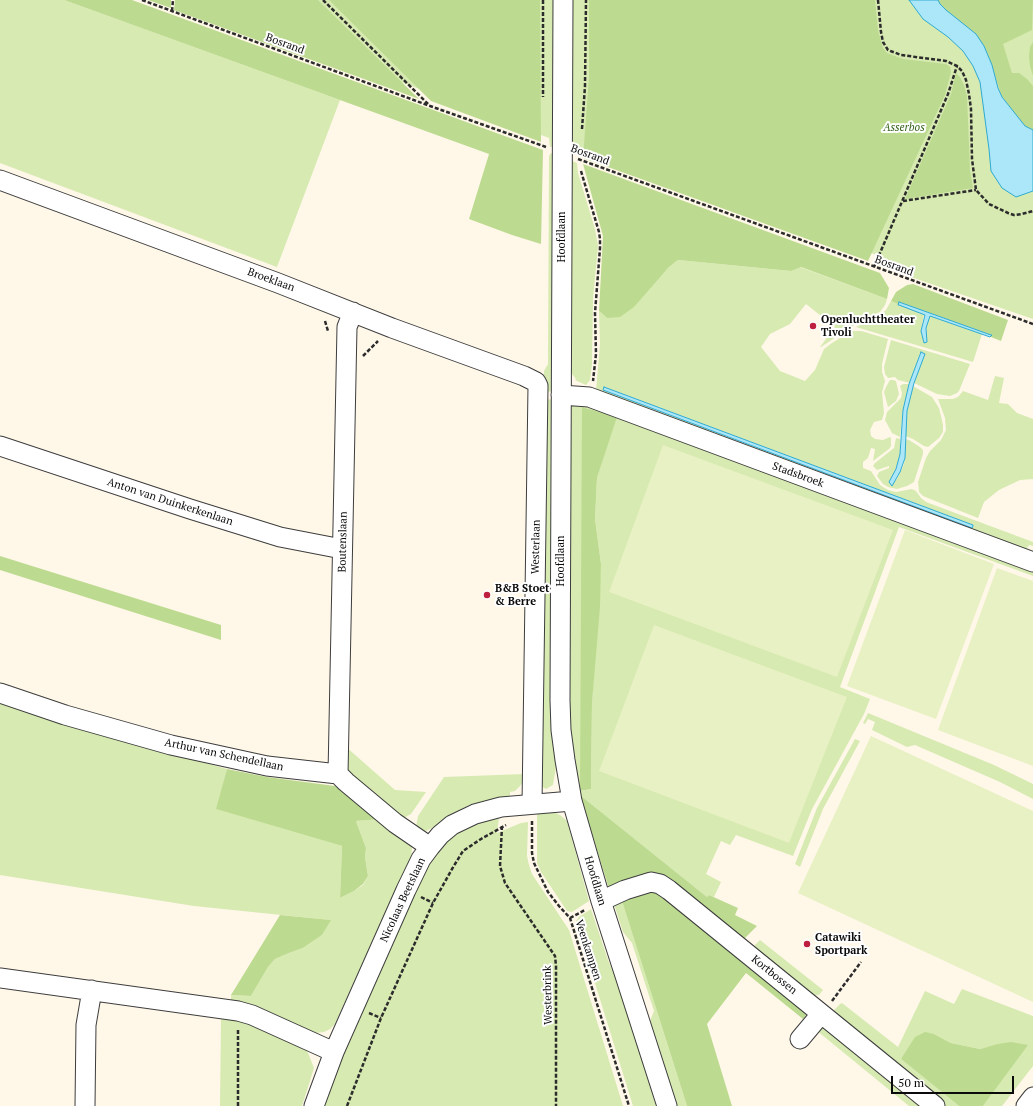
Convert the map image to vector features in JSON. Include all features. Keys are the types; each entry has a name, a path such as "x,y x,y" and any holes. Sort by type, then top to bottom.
{"street":[{"name":"Hoofdlaan","path":"564,0 574,155 561,395 561,730 572,802 601,901 667,1106"},
{"name":"Broeklaan","path":"0,180 392,328 532,379 538,386"},
{"name":"Boutenslaan","path":"338,774 347,327 353,312"},
{"name":"Westerlaan","path":"532,804 538,386"},
{"name":"Stadsbroek","path":"561,395 589,397 1033,562"},
{"name":"Anton van Duinkerkenlaan","path":"0,446 280,537 342,549"},
{"name":"Arthur van Schendellaan","path":"0,693 65,715 171,745 267,766 338,774"},
{"path":"338,774 395,823 430,847"},
{"name":"Nicolaas Beetslaan","path":"314,1106 334,1052 413,874 430,847 440,835 452,825 475,814 501,807 572,802"},
{"name":"Kortbossen","path":"601,901 625,890 651,882 660,884 935,1106"},
{"path":"0,978 238,1011 252,1015 334,1052"},
{"path":"85,1106 86,1025 92,990"},
{"path":"800,1039 822,1014"},
{"path":"1026,1106 1033,1097"}],"path":[{"name":"Bosrand","path":"142,0 430,106 574,155 874,267 1033,324"},
{"path":"172,11 173,0"},
{"path":"323,0 430,106"},
{"path":"581,132 585,86 586,0"},
{"path":"878,0 881,32 883,42 888,50 901,55 946,61 957,66 962,72 966,80 971,109 972,159 976,190 989,204 1008,213 1014,215 1033,211"},
{"path":"874,267 948,94 957,66"},
{"path":"574,155 599,232 600,248 595,313 595,372 589,397"},
{"path":"903,201 976,190"},
{"path":"346,374 392,328"},
{"name":"Veenkampen","path":"532,804 532,853 534,863 548,892 570,918 629,1106"},
{"name":"Westerbrink","path":"347,1106 381,1018 444,882 463,851 502,827 500,866 506,883 555,956 556,1106"},
{"path":"822,1014 861,962"},
{"path":"238,1011 238,1106"}],"green space":[{"path":"0,0 64,0 340,100 277,267 0,163"},
{"path":"64,0 132,0 543,150 541,244 469,219 489,154"},
{"path":"148,0 171,0 171,8"},
{"path":"175,0 318,0 419,99 174,10"},
{"name":"Asserbos","path":"184,0 1033,0 1033,319 879,266 882,257 577,148 577,154 572,154 572,146 555,140 555,146 550,147 549,138"},
{"path":"329,0 540,0 541,142 431,101"},
{"path":"589,0 875,0 878,30 883,48 887,53 903,59 946,64 950,67 951,72 945,95 868,261 583,158 589,77"},
{"path":"938,0 1033,0 1032,30 1003,44 1012,73 1019,73 1033,86 1033,130 1025,126 1002,97 988,54 976,34 946,10"},
{"path":"1033,42 1033,76 1029,56 1030,47"},
{"path":"956,73 964,85 967,96 970,170 973,188 905,199 951,94"},
{"path":"551,153 555,154 552,391 547,392 544,388 544,371 548,364 549,156"},
{"path":"572,161 577,163 578,173 595,229 598,246 593,299 592,364 590,380 586,385 575,380 576,379 572,374 571,367"},
{"path":"583,164 880,273 889,288 887,299 801,267 791,271 678,260 668,268 634,307 620,317 607,318 599,311 603,236"},
{"path":"678,260 791,271 800,267 887,299 880,312 860,321 821,347 835,327 806,304 790,324 770,334 761,347 780,371 805,381 815,370 824,349 851,331 861,331 888,339 882,364 882,372 885,381 882,392 884,413 882,420 874,422 870,430 871,436 875,439 883,440 890,437 891,446 873,461 875,449 871,448 868,458 863,462 863,468 871,471 880,485 888,490 896,492 912,489 916,491 926,502 1033,542 1033,546 1029,545 1027,548 1033,551 1033,558 596,391 600,344 599,311 607,318","holes":["604,387 973,525 972,528 603,390"]},
{"path":"913,284 1008,320 1001,341 991,337 991,335 899,302 898,304 891,301 896,292 907,285"},
{"path":"891,301 924,314 921,331 922,336 927,335 926,328 930,316 982,334 973,362 856,327 880,315 886,310"},
{"path":"891,340 970,364 959,391 950,396 937,394 914,383 920,353 910,383 898,380 895,377 888,378 885,374 884,367"},
{"path":"995,376 1004,378 999,403 1008,404 1017,413 1033,419 1033,479 1020,480 999,490 984,502 978,518 923,496 919,492 918,482 926,458 930,451 941,440 946,430 945,418 938,399 953,399 958,397 963,391 988,400"},
{"path":"890,380 896,381 899,394 896,401 888,407 884,392"},
{"path":"903,384 909,384 903,410 900,437 892,433 885,420 887,412 901,398 902,393 900,386"},
{"path":"913,386 932,397 939,408 941,416 943,432 939,438 928,447 905,436 907,411"},
{"path":"549,399 553,401 552,729 556,767 553,785 546,789 541,786 547,400"},
{"path":"577,401 1033,567 1033,576 899,527 840,687 870,699 864,714 812,809 793,856 736,835 730,845 721,841 706,874 721,882 714,897 709,895 707,897 580,795 571,737 568,701 569,414 573,403","holes":["583,407 616,418 597,478 595,519 601,564 592,703 591,789 581,791"]},
{"path":"582,407 617,417 597,478 595,519 601,564 600,607 592,703 591,789 580,791"},
{"path":"896,438 900,439 900,454 896,469 889,482 897,479 904,464 905,439 909,440 923,450 914,482 897,489 883,484 877,476 879,472 889,468 889,466 877,470 873,466 894,448"},
{"path":"663,445 893,530 837,677 609,592"},
{"path":"905,530 994,564 936,719 847,686"},
{"path":"0,556 221,625 221,640 0,570"},
{"path":"997,568 1033,581 1033,766 938,730"},
{"path":"654,625 847,697 789,843 599,771"},
{"path":"0,701 100,734 227,769 217,809 342,846 340,898 363,885 368,876 365,857 366,848 356,821 381,819 410,841 412,848 411,857 335,1024 324,1032 316,1033 231,1003 231,995 251,996 268,967 275,959 303,948 322,935 330,920 194,906 0,875"},
{"path":"868,713 994,765 1033,784 1033,799 1000,782 915,745 907,747 872,730 875,722 868,719 865,724 863,723"},
{"path":"871,736 1033,811 1033,1002 798,893"},
{"path":"855,739 860,741 823,809 800,867 795,864 817,808"},
{"path":"345,746 395,790 426,792 411,814 402,819 361,785 347,769"},
{"path":"227,769 267,777 335,786 381,819 356,821 366,848 365,857 368,876 363,884 354,891 340,898 342,846 216,809"},
{"path":"524,774 523,781 520,786 515,791 510,792 510,796 469,805 426,831 416,827 418,816 444,777"},
{"path":"580,795 707,897 709,895 738,908 735,915 757,926 741,942 660,877 610,892"},
{"path":"553,812 560,815 567,821 589,901 572,912 567,911 541,872 537,863 537,813"},
{"path":"495,817 499,818 497,833 521,823 528,822 527,856 532,874 569,930 623,1106 322,1106 335,1070 419,882 439,846 468,825"},
{"path":"655,887 809,1011 803,1019 746,973 707,1024 732,1106 687,1106 621,898"},
{"path":"621,898 687,1106 677,1106 650,1021 654,1011 632,943 623,932 613,901"},
{"path":"591,909 608,960 621,990 656,1106 633,1106 576,921 579,917"},
{"path":"280,915 331,920 322,935 303,948 275,959 268,967 251,996 231,995"},
{"path":"760,940 823,990 819,995 808,996 752,948"},
{"path":"962,989 1033,1016 1033,1066 1002,1106 983,1106 1027,1045 988,1047 980,1049 951,1043 934,1034 901,1059 959,1106 942,1106 836,1019 834,1010 842,1003 898,1047 925,991 954,1004"},
{"path":"221,1018 247,1022 306,1048 314,1068 302,1106 220,1106"},
{"path":"823,1022 927,1106 909,1106 816,1030"},
{"path":"925,1032 934,1034 951,1043 980,1049 1011,1042 1028,1045 983,1106 959,1106 901,1059 915,1037"}],"water":[{"path":"909,0 938,0 946,10 976,34 984,46 992,65 1002,97 1025,126 1033,130 1033,191 1016,197 1002,188 991,171 980,82 973,66 963,51 948,37 923,19"},
{"path":"899,302 992,335 990,337 930,316 926,328 927,342 924,343 921,331 925,315 898,305"},
{"path":"921,352 925,354 914,383 907,411 905,458 900,472 892,486 889,482 896,469 900,454 903,410 909,384"},
{"path":"604,387 973,526 972,528 603,390"}],"place":[{"name":"Openluchttheater Tivoli","path":"813,326"},
{"name":"B&B Stoet & Berre","path":"487,595"},
{"name":"Catawiki Sportpark","path":"807,944"}]}
